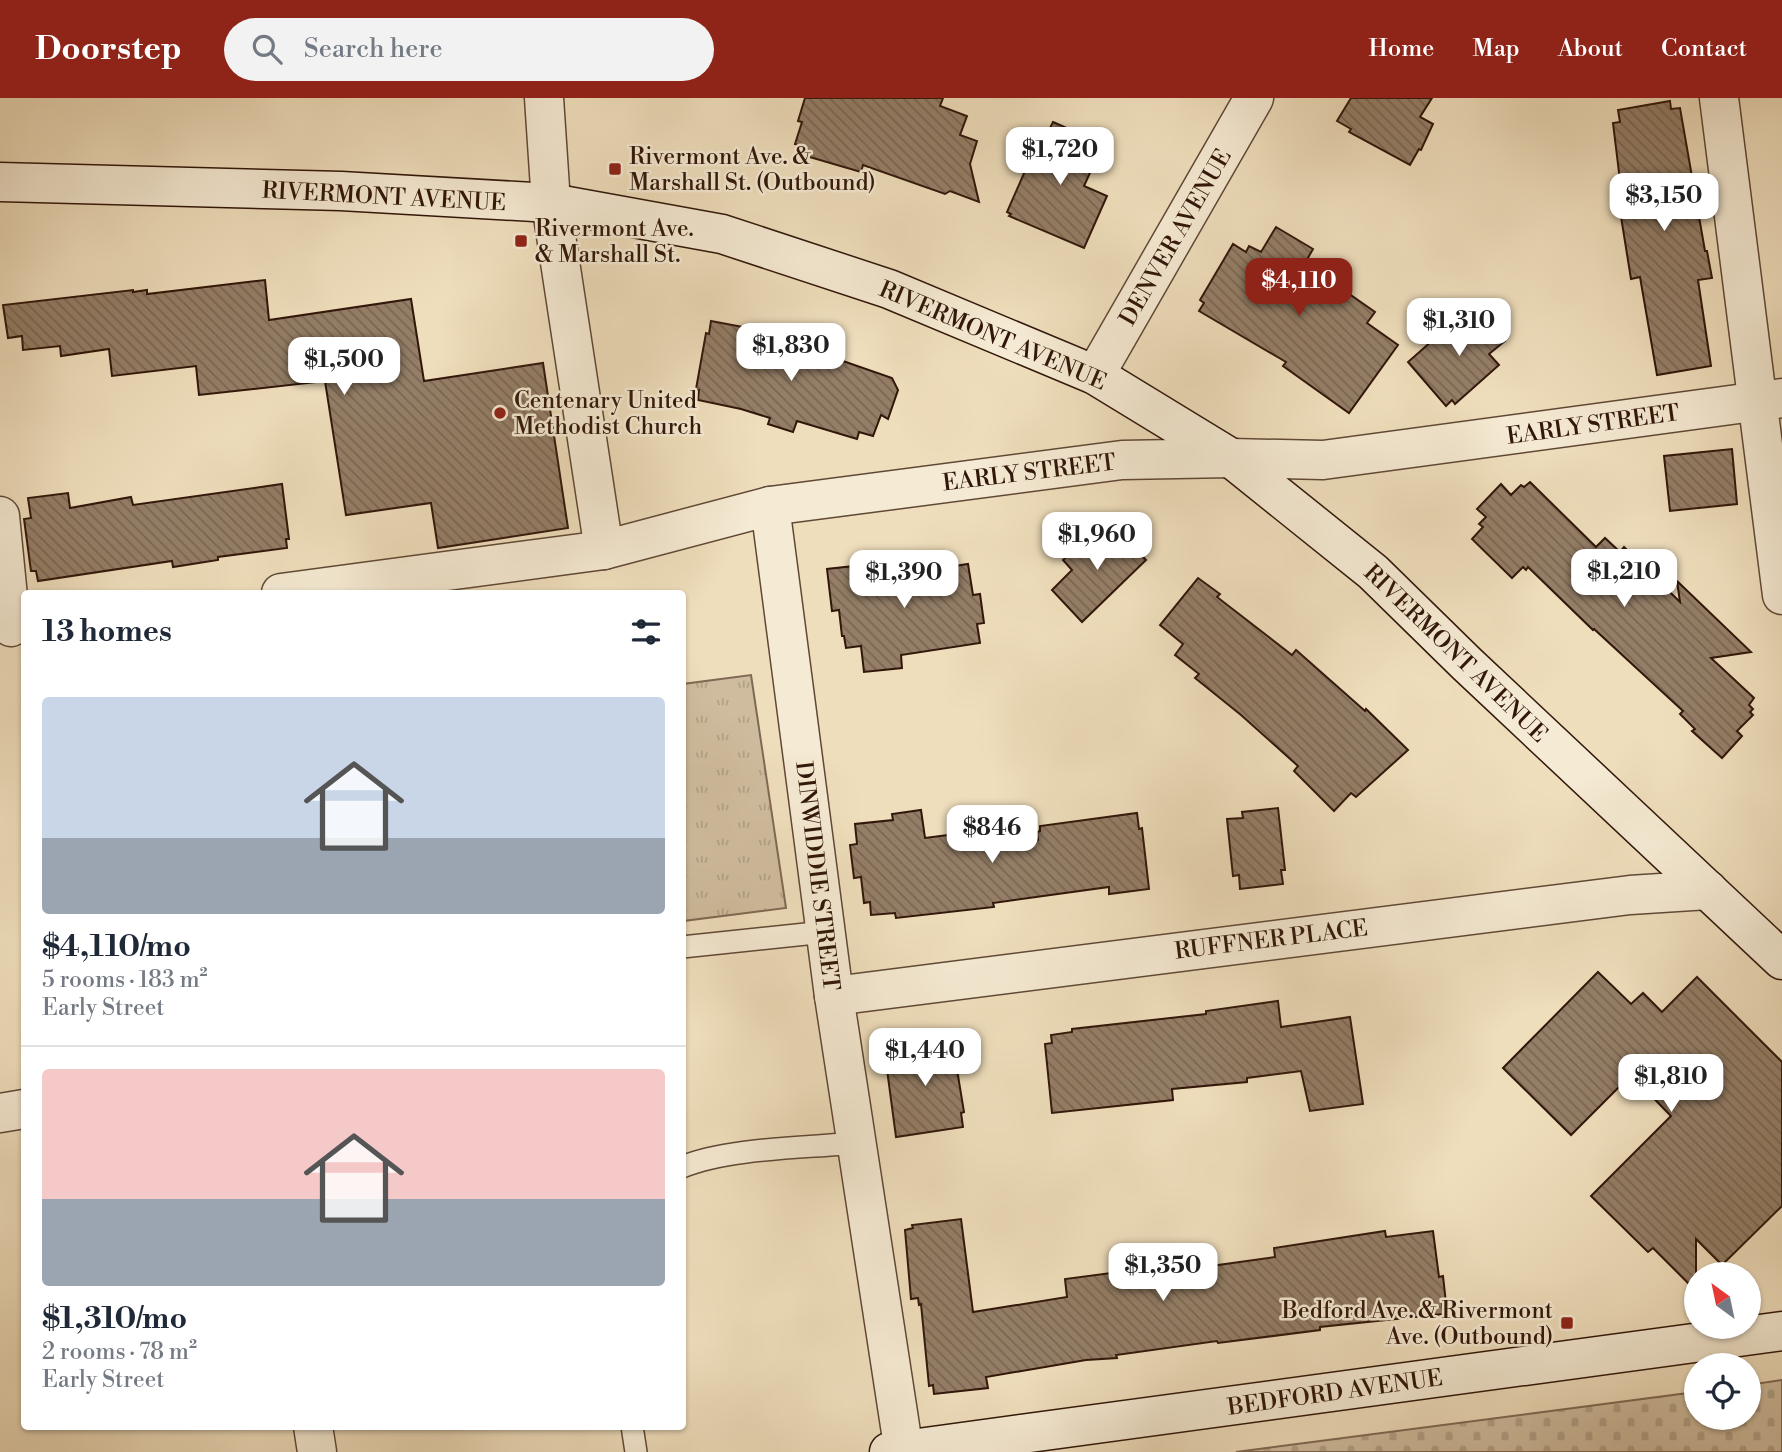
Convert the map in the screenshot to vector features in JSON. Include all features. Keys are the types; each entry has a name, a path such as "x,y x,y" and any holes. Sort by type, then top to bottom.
{"street":[{"path":"544,98 551,203 604,550"},
{"path":"1719,98 1770,400 1782,595"},
{"name":"DENVER AVENUE","path":"1095,375 1250,100"},
{"name":"RIVERMONT AVENUE","path":"0,182 341,191 551,203 722,234 889,289 1095,375 1231,458 1373,572 1782,960"},
{"name":"EARLY STREET","path":"304,590 604,550 771,506 1122,460 1323,460 1770,400"},
{"name":"DINWIDDIE STREET","path":"771,506 825,932 899,1451"},
{"path":"0,516 12,627"},
{"name":"RUFFNER PLACE","path":"834,996 1617,896 1708,890"},
{"path":"0,1113 21,1110"},
{"name":"BEDFORD AVENUE","path":"899,1451 1782,1331"},
{"path":"314,1430 317,1452"}],"lane":[{"path":"686,947 825,932"},
{"path":"686,1165 700,1160 734,1155 855,1143"},
{"path":"633,1430 636,1452"}],"green space":[{"path":"751,675 786,908 686,921 686,684"},
{"path":"1782,1380 1782,1452 1236,1452 1684,1394 1684,1430 1761,1430 1761,1383"}],"building":[{"path":"805,98 943,98 940,106 967,116 960,135 977,141 970,164 979,202 950,191 945,194 863,165 861,172 796,153 798,145 795,144 802,122 798,121"},
{"path":"1351,98 1432,98 1420,117 1433,124 1421,150 1419,149 1410,165 1349,132 1351,129 1337,121"},
{"path":"1670,101 1671,109 1680,108 1712,278 1698,280 1711,366 1657,375 1640,277 1631,279 1618,198 1622,197 1613,123 1620,122 1618,110"},
{"path":"1053,122 1103,144 1084,186 1107,196 1084,248 1009,216 1011,214 1007,212 1029,162 1032,164"},
{"path":"1276,227 1313,249 1305,263 1375,312 1367,323 1398,345 1349,413 1283,366 1286,362 1199,311 1204,303 1200,300 1233,244 1246,252 1249,246 1261,252"},
{"name":"Centenary United Methodist Church","path":"265,280 269,320 411,299 424,381 543,363 568,528 438,548 431,503 346,515 325,381 199,395 196,366 112,376 109,349 61,356 60,346 23,350 22,336 8,338 3,305 133,290 147,290 147,294"},
{"path":"1478,310 1505,341 1489,354 1499,365 1455,404 1452,400 1446,406 1408,362 1458,318 1463,324"},
{"path":"711,321 748,328 892,378 898,390 888,419 881,415 873,436 859,432 857,439 797,421 793,432 768,424 770,418 698,400 699,390 696,389 706,333 709,334"},
{"path":"1732,449 1737,504 1670,511 1664,456"},
{"path":"1530,482 1596,547 1605,538 1620,552 1624,547 1680,602 1677,581 1751,652 1711,658 1754,698 1749,705 1753,709 1750,712 1753,715 1737,731 1742,736 1722,758 1692,731 1695,729 1680,714 1683,711 1528,567 1526,570 1523,567 1512,578 1472,539 1483,527 1479,524 1486,517 1477,509 1501,484 1511,495 1521,485 1524,487"},
{"path":"282,484 289,539 286,539 287,548 218,557 218,560 173,567 172,561 38,581 36,571 31,571 24,519 31,518 28,498 68,493 70,508 131,497 133,505"},
{"path":"1116,528 1146,560 1082,622 1052,590 1072,570 1063,560 1094,531 1103,541"},
{"path":"891,562 892,570 948,562 948,567 968,564 973,595 980,594 984,623 977,624 980,643 901,655 902,668 864,672 861,646 846,648 839,610 832,611 827,569"},
{"path":"1198,578 1220,594 1217,597 1292,655 1296,650 1365,711 1366,709 1408,750 1356,797 1351,793 1334,811 1294,771 1298,766 1195,678 1199,674 1175,655 1183,644 1160,625"},
{"path":"1278,808 1285,870 1281,870 1283,884 1240,889 1239,875 1233,876 1227,819 1243,818 1242,812"},
{"path":"921,810 925,838 980,831 981,847 1038,840 1037,832 1040,831 1040,826 1137,813 1139,829 1142,828 1149,889 1109,894 1109,887 993,903 994,907 896,918 895,913 871,915 870,902 864,903 861,877 854,878 850,845 857,844 855,824 893,820 892,814"},
{"path":"1598,972 1631,1004 1643,993 1662,1012 1697,977 1782,1062 1782,1206 1725,1262 1719,1262 1696,1239 1696,1262 1684,1262 1684,1279 1653,1248 1648,1252 1591,1196 1671,1116 1631,1075 1571,1135 1503,1068"},
{"path":"1278,1001 1281,1027 1350,1017 1363,1104 1310,1111 1301,1071 1247,1078 1247,1082 1172,1089 1173,1100 1052,1113 1045,1044 1052,1043 1051,1035 1072,1032 1072,1029 1206,1014 1206,1011"},
{"path":"952,1039 964,1112 961,1113 963,1127 896,1137 886,1062 891,1061 889,1048"},
{"path":"961,1219 973,1312 1067,1297 1065,1279 1188,1263 1189,1269 1275,1257 1274,1248 1385,1231 1386,1237 1433,1231 1439,1277 1443,1276 1446,1303 1442,1304 1443,1314 1320,1327 1320,1330 1116,1355 1117,1358 1086,1360 986,1377 988,1388 934,1394 933,1385 929,1386 921,1304 919,1305 918,1298 911,1299 905,1230 913,1228 912,1225"}],"place":[{"name":"Rivermont Ave. & Marshall St. (Outbound)","path":"615,169"},
{"name":"Rivermont Ave. & Marshall St.","path":"521,241"},
{"name":"Centenary United Methodist Church","path":"500,413"},
{"name":"Bedford Ave. & Rivermont Ave. (Outbound)","path":"1567,1323"}]}
